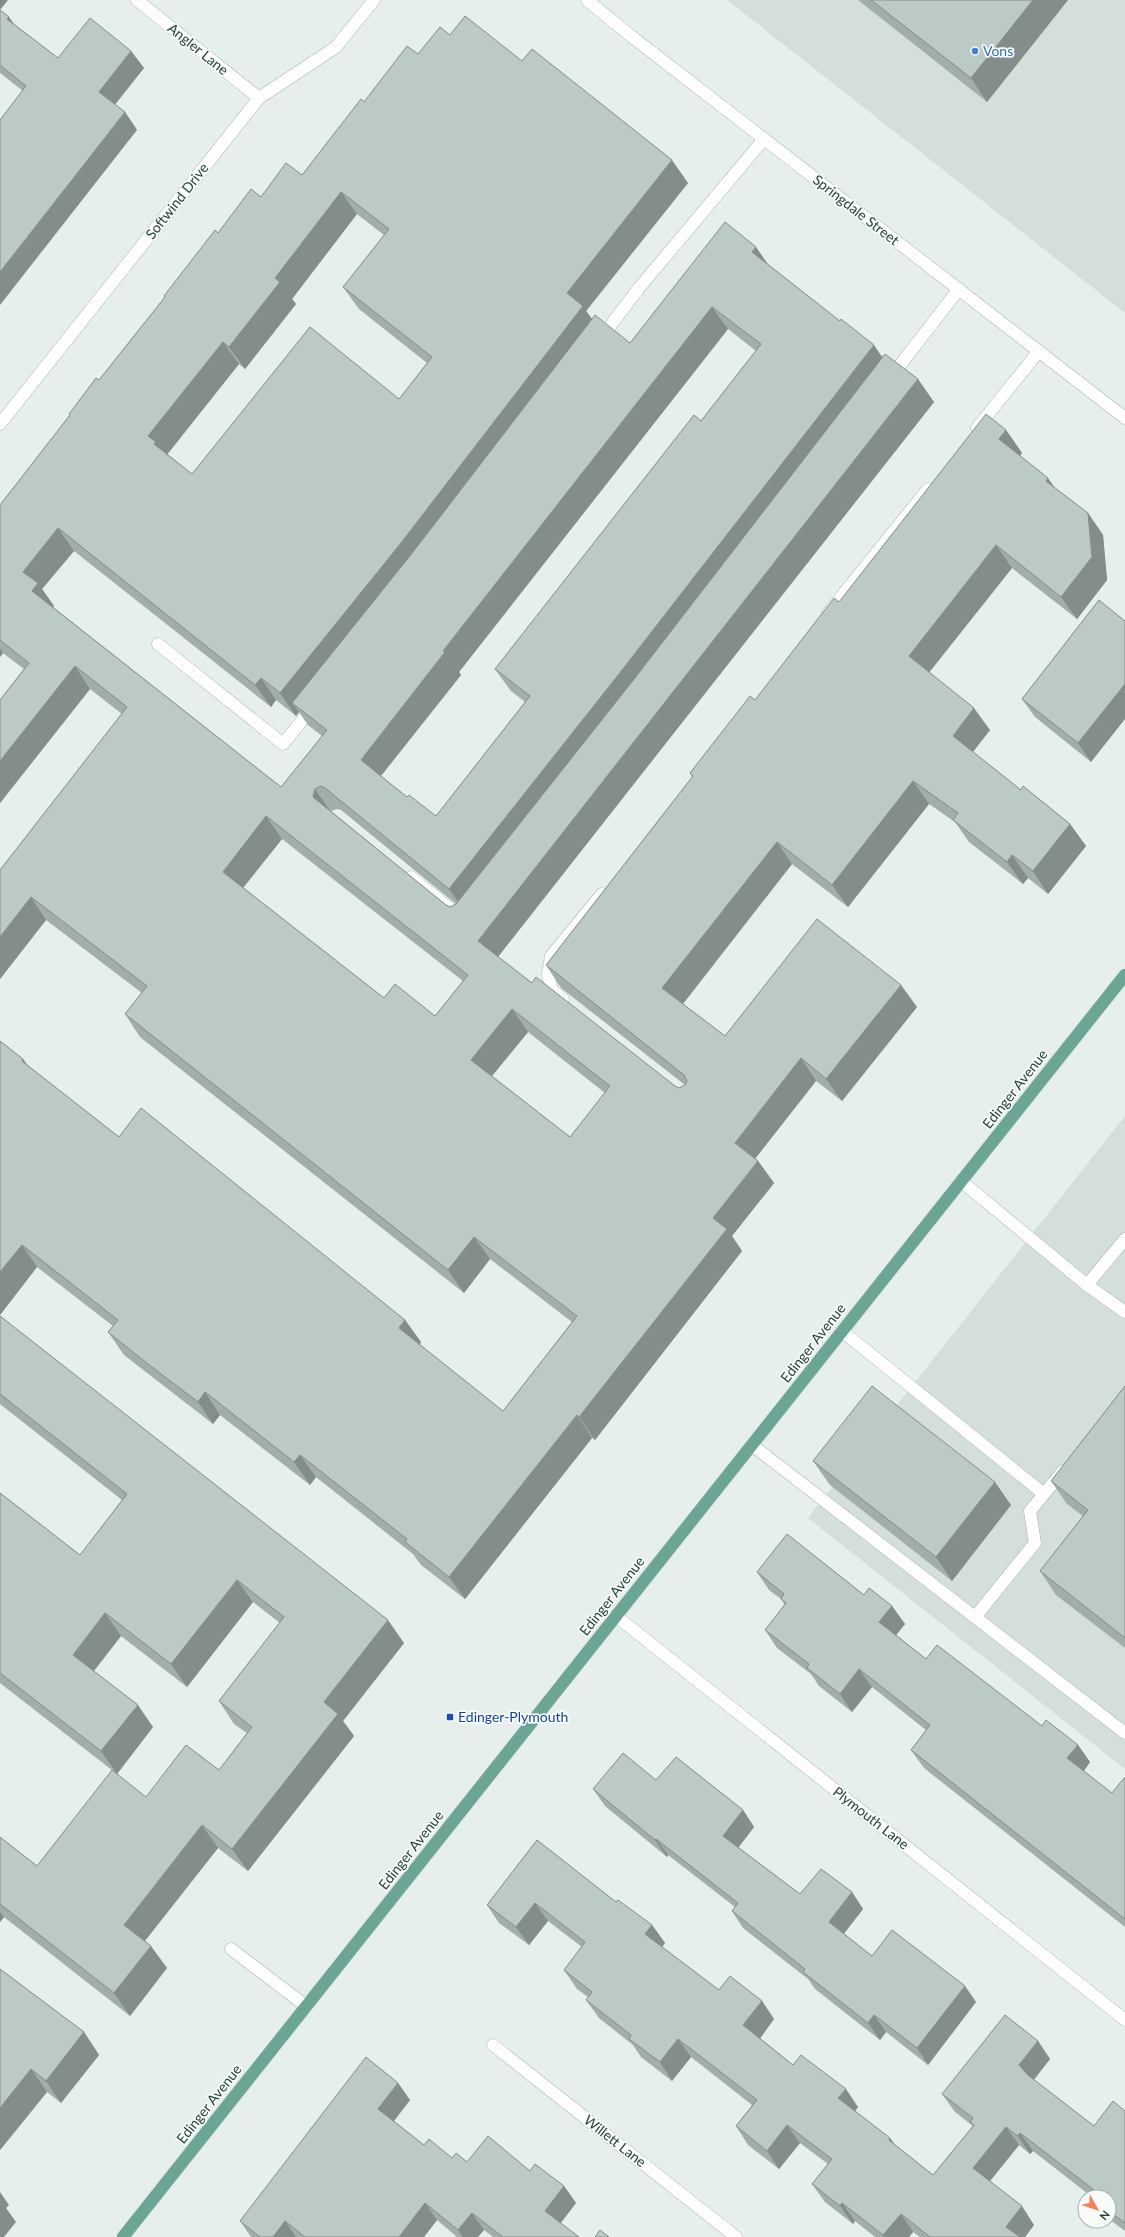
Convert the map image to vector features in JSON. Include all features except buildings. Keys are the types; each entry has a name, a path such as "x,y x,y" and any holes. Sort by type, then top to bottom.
{"main road":[{"name":"Edinger Avenue","path":"123,2237 1125,975"}],"street":[{"name":"Angler Lane","path":"137,0 259,98"},
{"name":"Softwind Drive","path":"0,424 259,98 336,47 374,0"},
{"name":"Springdale Street","path":"587,0 1125,418"},
{"path":"591,350 639,288 764,139"},
{"path":"882,389 959,289"},
{"path":"970,436 1039,351"},
{"path":"822,620 935,479"},
{"path":"158,644 283,744 323,695"},
{"path":"404,872 466,922 471,916"},
{"path":"570,1005 552,990 548,975 551,956 610,883"},
{"path":"961,1181 1087,1285 1125,1312"},
{"path":"1087,1285 1125,1238"},
{"path":"842,1331 1044,1494"},
{"path":"752,1445 1125,1733"},
{"path":"975,1617 1035,1543 1030,1511 1072,1458"},
{"name":"Plymouth Lane","path":"616,1616 1125,2020"},
{"path":"231,1949 306,2006"},
{"name":"Willett Lane","path":"493,2045 736,2237"}],"shaded area":[{"path":"727,0 1125,0 1125,313"},
{"path":"1125,1116 1125,1769 808,1518"}],"place":[{"name":"Vons","path":"975,51"},
{"name":"Edinger-Plymouth","path":"450,1717"}]}
